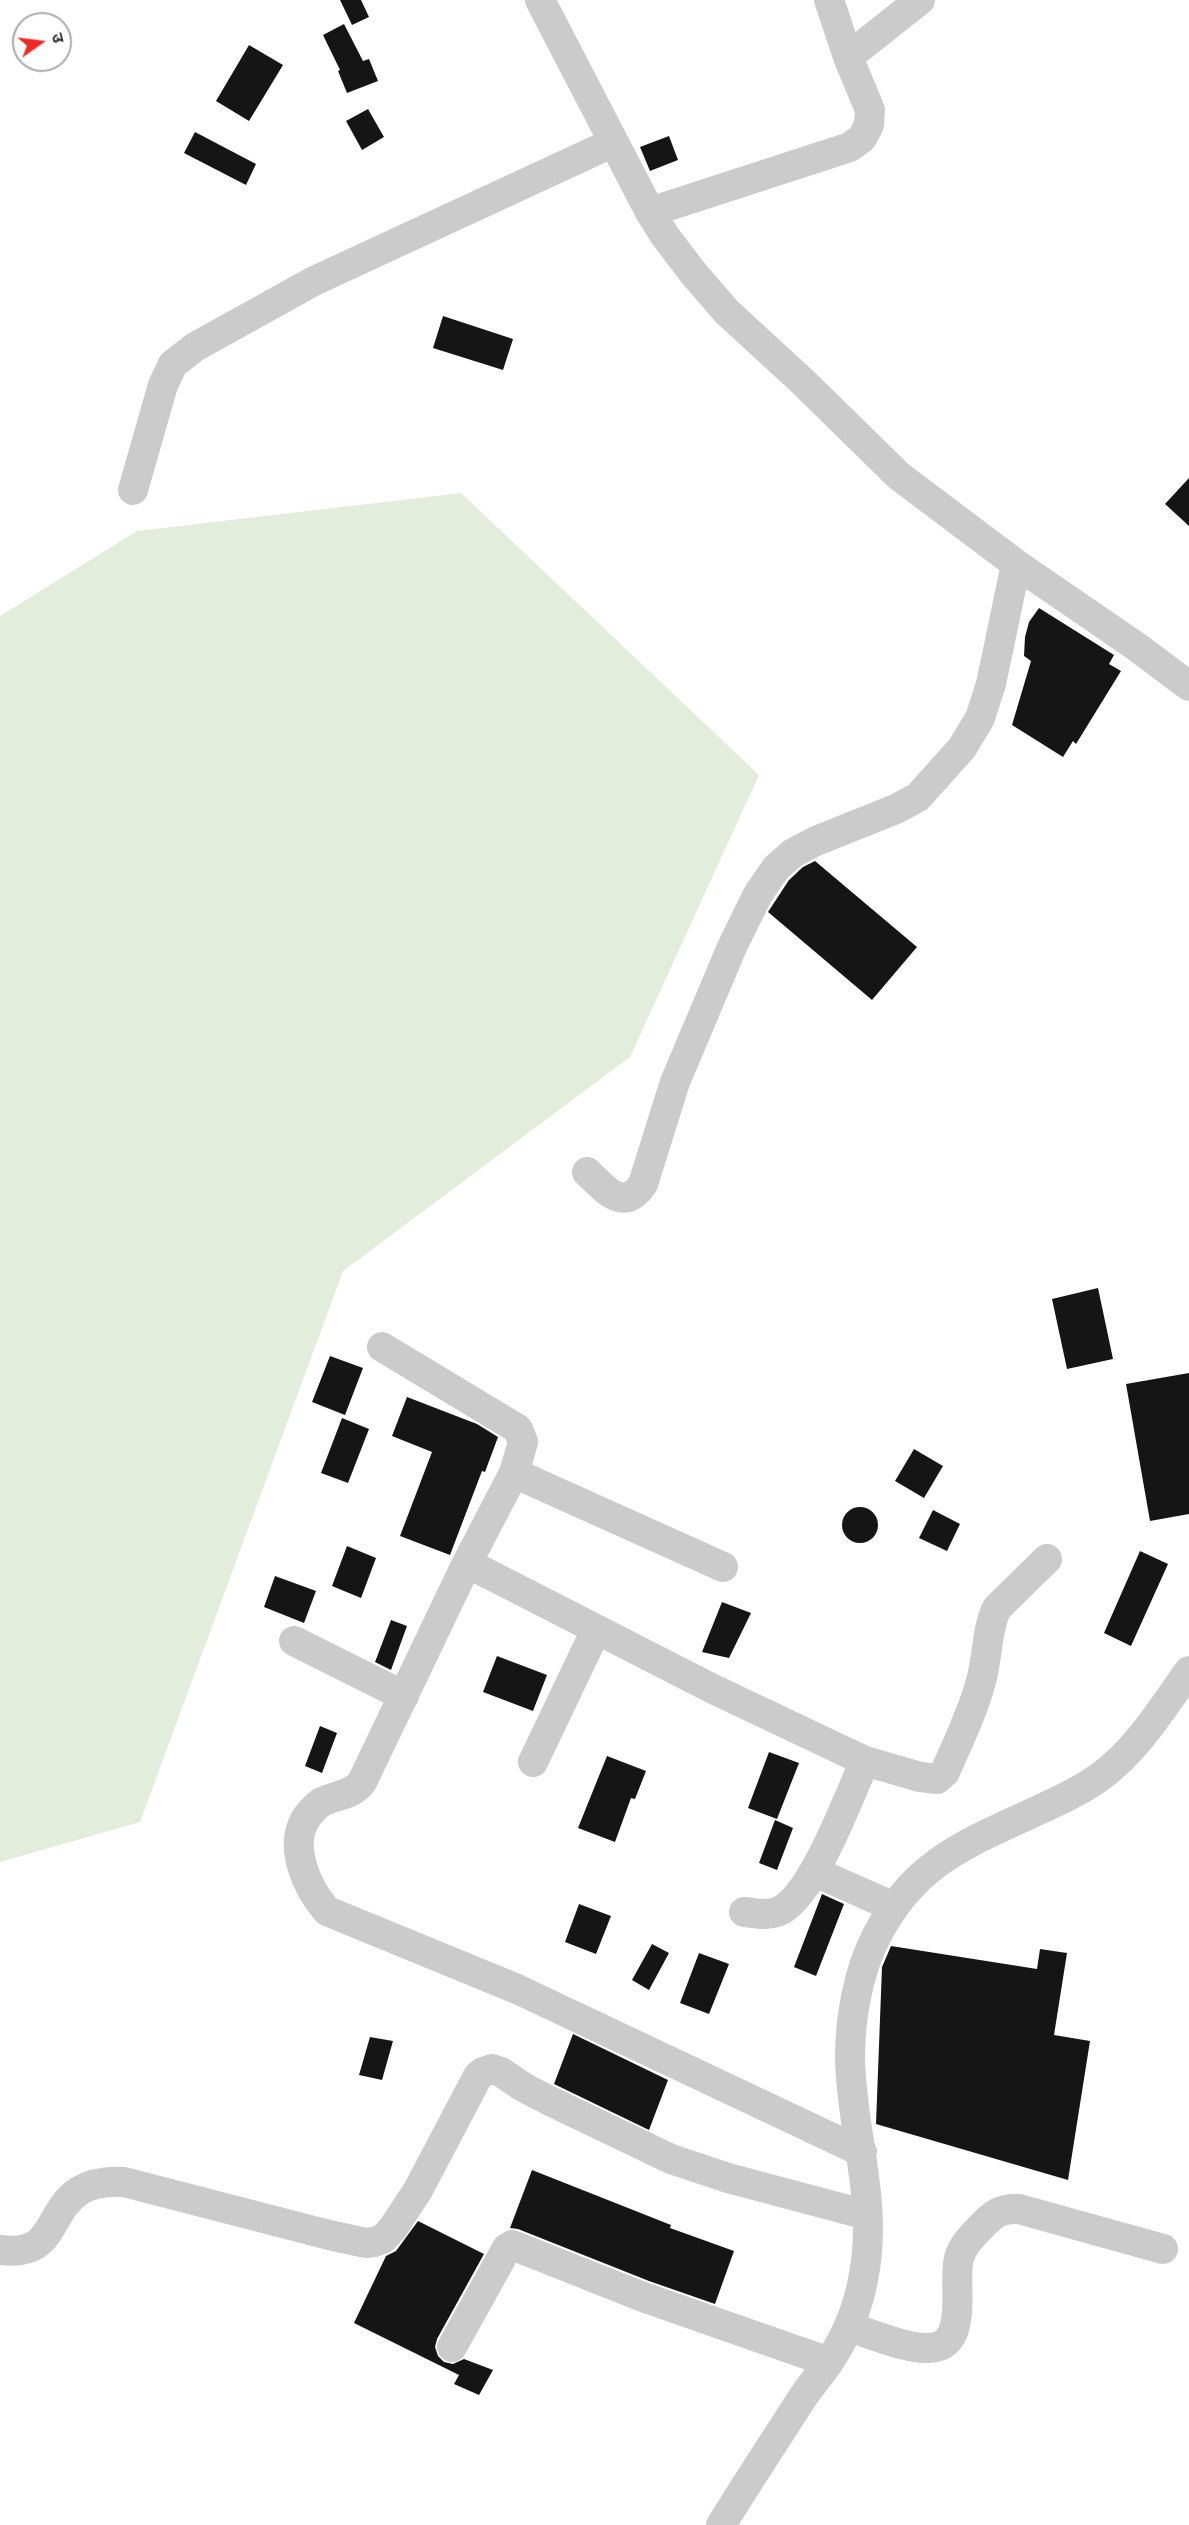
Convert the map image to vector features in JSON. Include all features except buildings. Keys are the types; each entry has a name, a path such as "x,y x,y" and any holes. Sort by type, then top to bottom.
{"street":[{"path":"540,0 612,143 650,212 694,274 727,312 802,381 899,476 1016,564 1137,647 1189,686"},
{"path":"650,212 850,147 862,138 869,126 870,110 848,57 829,0"},
{"path":"848,57 920,0"},
{"path":"133,490 163,385 173,364 195,347 314,281 612,143"},
{"path":"587,1172 610,1194 620,1198 637,1194 643,1184 675,1082 732,947 758,894 776,868 793,854 816,841 896,809 918,797 962,748 980,718 991,684 1016,564"},
{"path":"382,1347 518,1429 523,1442 514,1473 359,1786 320,1802 300,1827 297,1844 315,1898 327,1911 517,1989 862,2152"},
{"path":"514,1473 723,1567"},
{"path":"468,1563 713,1689 865,1761 920,1777 940,1777 945,1772 976,1700 996,1608 1047,1559"},
{"path":"533,1762 596,1630"},
{"path":"294,1641 404,1696"},
{"path":"721,2525 803,2396 829,2362 849,2327 859,2300 865,2271 867,2215 850,2056 856,2004 866,1962 876,1937 894,1907 913,1882 945,1857 1077,1792 1101,1777 1130,1749 1189,1671"},
{"path":"744,1912 762,1914 777,1912 796,1898 815,1872 865,1761"},
{"path":"815,1872 894,1907"},
{"path":"0,2250 22,2250 44,2240 70,2199 81,2190 111,2181 124,2182 366,2243 383,2239 418,2190 478,2076 492,2069 550,2101 671,2159 739,2181 867,2215"},
{"path":"849,2327 917,2347 931,2348 941,2345 947,2340 957,2322 957,2268 960,2255 966,2242 1002,2209 1019,2209 1163,2249"},
{"path":"452,2347 507,2248 512,2245 644,2298 829,2362"}],"green space":[{"path":"461,493 759,775 630,1057 343,1271 140,1822 0,1862 0,616 137,531"}]}
